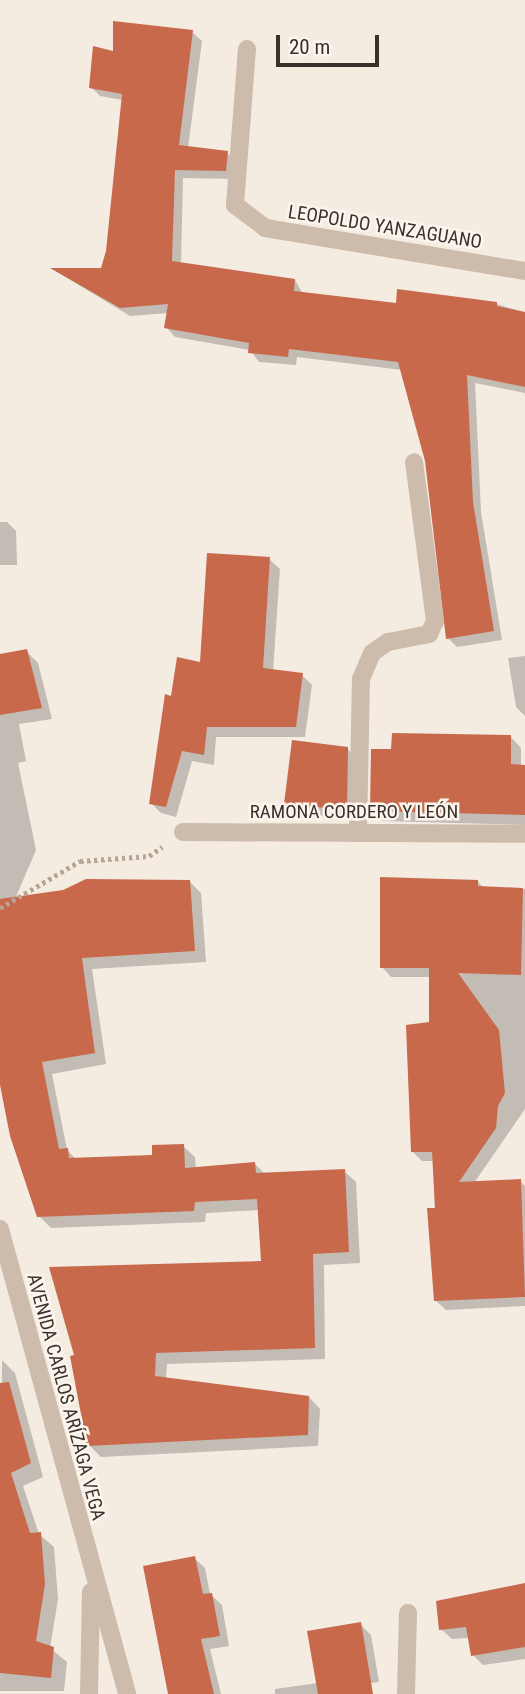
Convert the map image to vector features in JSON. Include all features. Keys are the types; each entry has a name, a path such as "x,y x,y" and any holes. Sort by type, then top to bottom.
{"street":[{"name":"LEOPOLDO YANZAGUANO","path":"247,49 235,205 265,228 525,271"},
{"path":"358,833 361,679 372,653 388,642 429,634 435,621 414,462"},
{"name":"RAMONA CORDERO Y LEÓN","path":"183,832 525,834"},
{"name":"AVENIDA CARLOS ARÍZAGA VEGA","path":"0,1229 92,1574 127,1694"},
{"name":"AVENIDA CARLOS ARÍZAGA VEGA","path":"89,1694 92,1574"},
{"path":"407,1694 408,1613"}],"path":[{"path":"0,908 80,861 149,856 183,832"}],"building":[{"path":"113,21 193,30 179,145 228,151 226,171 175,170 172,261 295,279 294,291 396,303 397,289 497,302 497,306 525,312 525,387 467,375 473,502 494,631 446,639 425,461 398,362 289,349 288,357 248,353 249,343 164,328 168,304 120,308 50,268 101,268 106,251 122,94 89,88 93,46 113,51"},
{"path":"207,553 270,557 263,668 303,673 296,727 207,727 204,755 182,751 166,807 149,804 165,694 171,696 177,657 200,662"},
{"path":"27,649 42,708 0,715 0,654"},
{"path":"392,733 511,735 511,764 525,765 525,815 370,811 371,749 391,749"},
{"path":"292,740 348,747 347,810 284,804"},
{"path":"380,877 478,880 478,886 523,888 521,975 458,973 499,1030 505,1093 498,1106 496,1128 459,1182 521,1179 525,1297 434,1301 427,1208 435,1208 432,1152 411,1152 406,1025 429,1022 429,968 380,968"},
{"path":"86,879 190,880 195,951 82,958 95,1053 42,1062 59,1149 68,1148 69,1158 152,1155 152,1145 184,1144 185,1168 255,1162 256,1173 345,1169 349,1252 313,1254 315,1348 156,1353 155,1376 309,1396 308,1435 87,1446 70,1356 74,1355 49,1267 261,1261 257,1199 195,1202 194,1211 37,1217 10,1136 0,1085 0,899 63,890"},
{"path":"9,1382 31,1463 11,1473 30,1533 41,1532 45,1584 36,1641 54,1647 51,1678 0,1673 0,1383"},
{"path":"195,1556 203,1594 212,1593 220,1636 201,1639 214,1694 168,1694 143,1566"},
{"path":"525,1583 525,1647 471,1656 466,1627 439,1630 436,1601"},
{"path":"361,1622 373,1694 318,1694 307,1631"}]}
